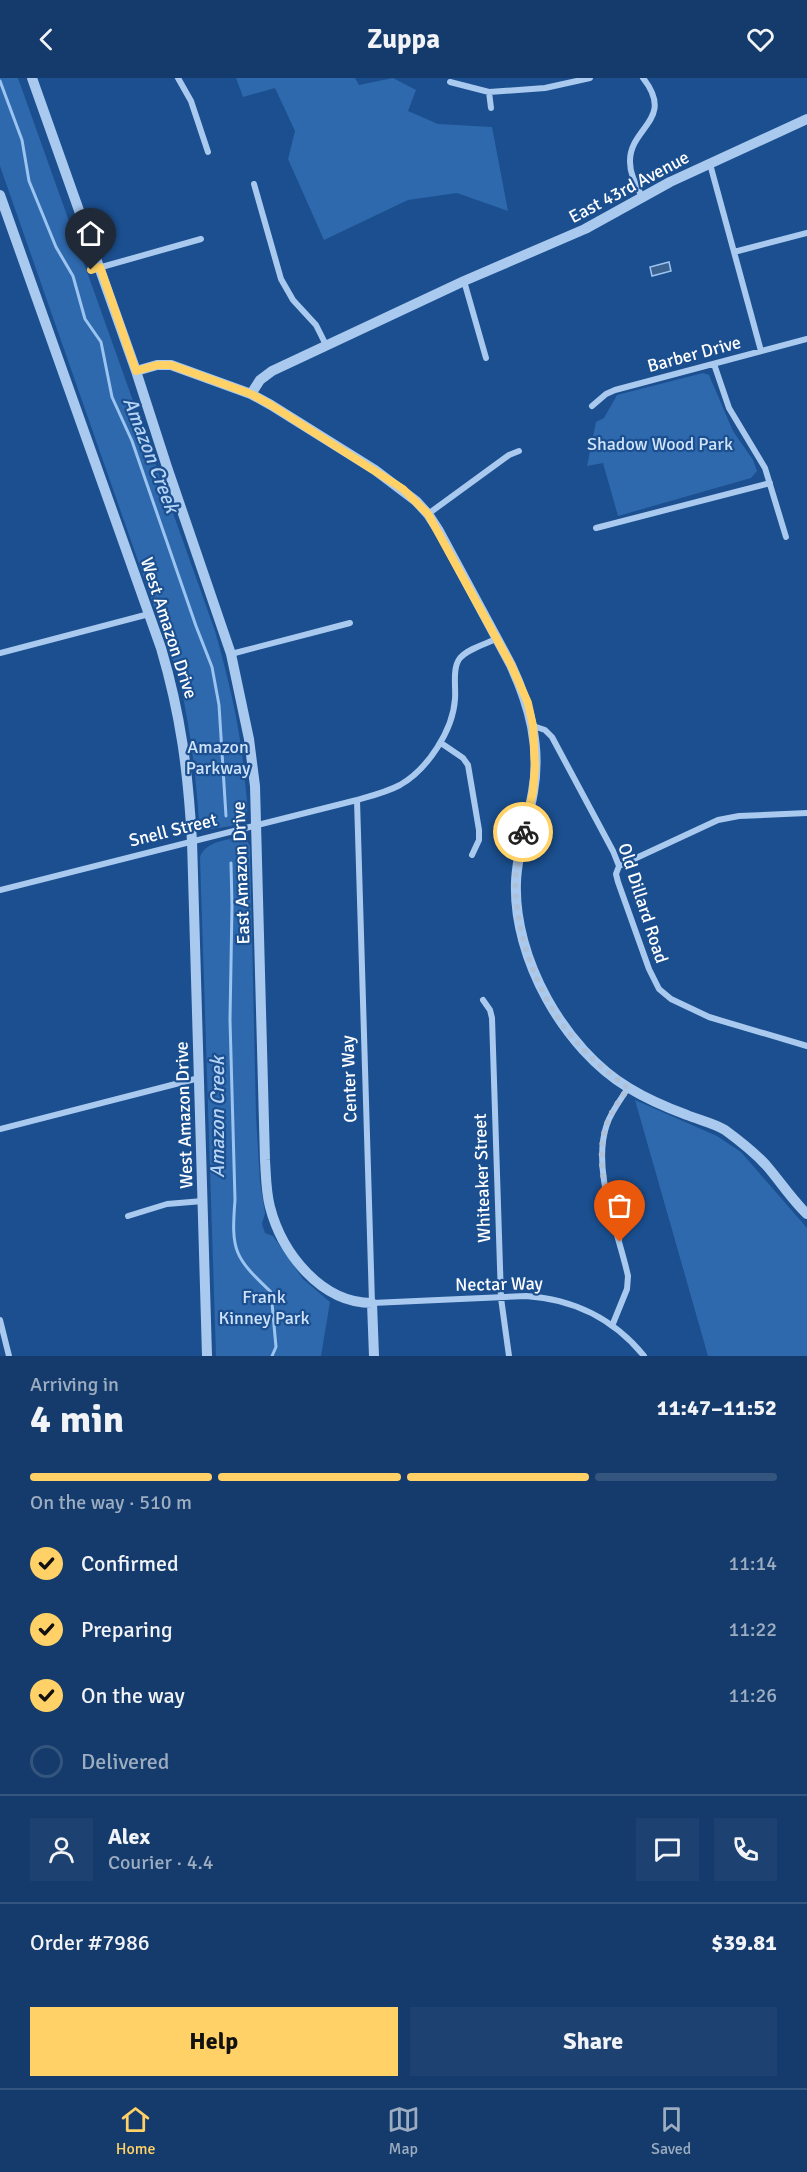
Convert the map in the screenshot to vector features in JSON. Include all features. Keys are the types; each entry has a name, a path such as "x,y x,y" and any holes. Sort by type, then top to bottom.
{"street":[{"name":"East Amazon Drive","path":"32,78 95,269 136,371 231,654 249,739 255,786 265,1160 267,1193 271,1209 282,1237 311,1277 333,1294 372,1303"},
{"path":"178,78 191,101 208,152"},
{"path":"450,82 489,92 545,88 590,78"},
{"path":"642,197 632,176 629,161 635,141 654,116 651,92 643,78"},
{"path":"489,92 491,108"},
{"name":"East 43rd Avenue","path":"251,394 265,375 464,281 585,229 642,197 807,119"},
{"path":"710,164 761,351"},
{"path":"254,184 281,279 293,300 316,325 326,345"},
{"name":"West Amazon Drive","path":"1,198 161,648 178,711 188,778 192,841 207,1356"},
{"path":"734,252 807,233"},
{"path":"95,269 201,239"},
{"path":"464,281 486,358"},
{"name":"Barber Drive","path":"592,405 615,390 807,339"},
{"path":"714,364 729,408 758,455 770,483 786,537"},
{"path":"136,371 157,365 171,365 251,394 297,420 375,470 403,489 428,514 524,691 533,726 535,749 533,792 520,848 516,896 521,928 540,984 557,1016 583,1050 628,1088 676,1111 722,1128 745,1145 766,1165 807,1214"},
{"path":"428,514 509,455 519,451"},
{"path":"596,528 770,483"},
{"path":"0,653 149,614"},
{"path":"231,654 350,623"},
{"name":"Snell Street","path":"0,891 357,800 388,790 409,779 441,743 451,722 458,662 465,653 496,639"},
{"name":"Old Dillard Road","path":"533,726 545,730 552,737 619,866 616,874 618,882 649,969 659,989 671,999 709,1017 807,1046"},
{"path":"441,743 463,758 468,765 479,830 479,840 472,855"},
{"name":"Center Way","path":"357,800 374,1356"},
{"path":"619,866 718,820 739,816 807,813"},
{"name":"Whiteaker Street","path":"483,1000 492,1018 501,1298 509,1356"},
{"path":"0,1129 199,1078"},
{"path":"612,1326 627,1289 628,1276 604,1182 602,1144 607,1122 628,1088"},
{"name":"West Amazon Drive","path":"128,1216 167,1204 202,1201"},
{"name":"Nectar Way","path":"372,1303 551,1298 593,1313 634,1344 644,1356"},
{"path":"0,1320 9,1356"}],"green space":[{"name":"Amazon Parkway","path":"0,78 18,78 215,631 230,687 247,801 246,819 231,826 205,830 199,823 192,750 179,678 0,166"},
{"path":"236,78 355,78 359,85 393,78 416,90 408,111 438,124 492,127 508,211 457,193 408,200 324,240 288,159 295,131 275,88 243,97"},
{"name":"Shadow Wood Park","path":"703,373 709,375 733,431 753,460 757,471 751,478 618,516 603,463 587,466 596,422 604,418 617,395"},
{"name":"Frank Kinney Park","path":"241,838 250,846 256,1117 260,1182 265,1213 262,1224 265,1233 273,1236 303,1279 330,1302 321,1356 216,1356 200,857 211,845 223,840"},
{"path":"635,1100 717,1136 741,1152 807,1228 807,1356 708,1356"}],"shaded area":[{"path":"669,262 671,271 652,276 650,267"}],"waterway":[{"name":"Amazon Creek","path":"0,81 22,140 29,181 56,247 73,276 85,319 101,342 112,397 132,441 212,667 219,705 226,816"},
{"name":"Amazon Creek","path":"231,863 230,1020 234,1231 235,1242 242,1261 271,1292 276,1347 272,1356"}],"way so far":[{"path":"523,832 517,865 516,896 521,928 533,967 548,1000 569,1033 583,1050 628,1088 607,1122 602,1144 604,1182 620,1242"}],"route":[{"path":"91,270 100,267 136,371 157,365 171,365 251,394 297,420 375,470 403,489 428,514 485,615 528,703 533,726 535,767 533,792 523,832"}]}
